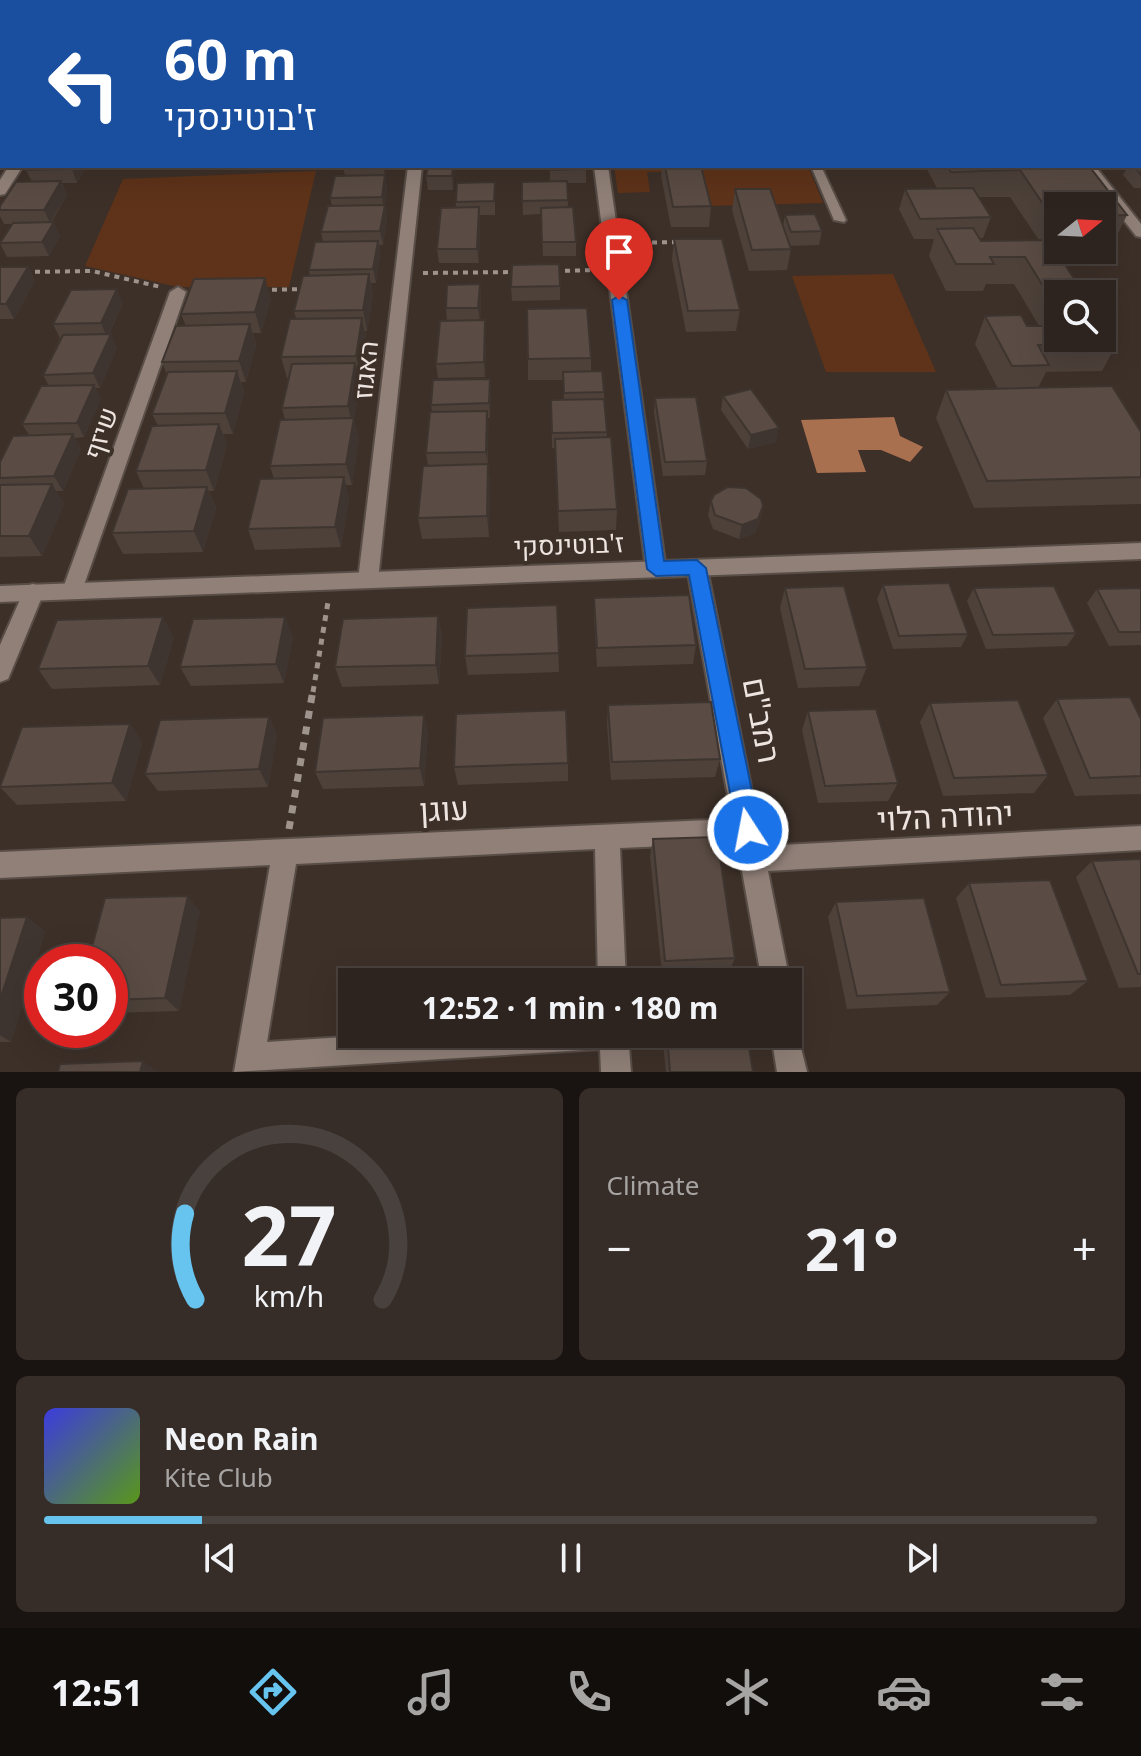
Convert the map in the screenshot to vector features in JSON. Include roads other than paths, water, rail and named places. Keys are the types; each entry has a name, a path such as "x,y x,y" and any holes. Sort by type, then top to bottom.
{"street":[{"path":"2,185 15,168"},
{"name":"האגוז","path":"368,580 415,168"},
{"path":"601,168 656,569"},
{"path":"1090,168 1141,233"},
{"name":"שיזף","path":"72,591 178,292"},
{"name":"ז'בוטינסקי","path":"0,594 1141,551"},
{"name":"רמב\"ם","path":"697,568 773,968"},
{"path":"0,672 33,592"},
{"name":"עוגן","path":"0,865 748,830"},
{"path":"607,837 612,968"},
{"name":"יהודה הלוי","path":"753,859 1141,838"},
{"path":"285,852 248,1065 448,1048"},
{"path":"614,1048 616,1072"},
{"path":"788,1048 792,1072"}],"lane":[{"path":"817,168 840,220"}]}
